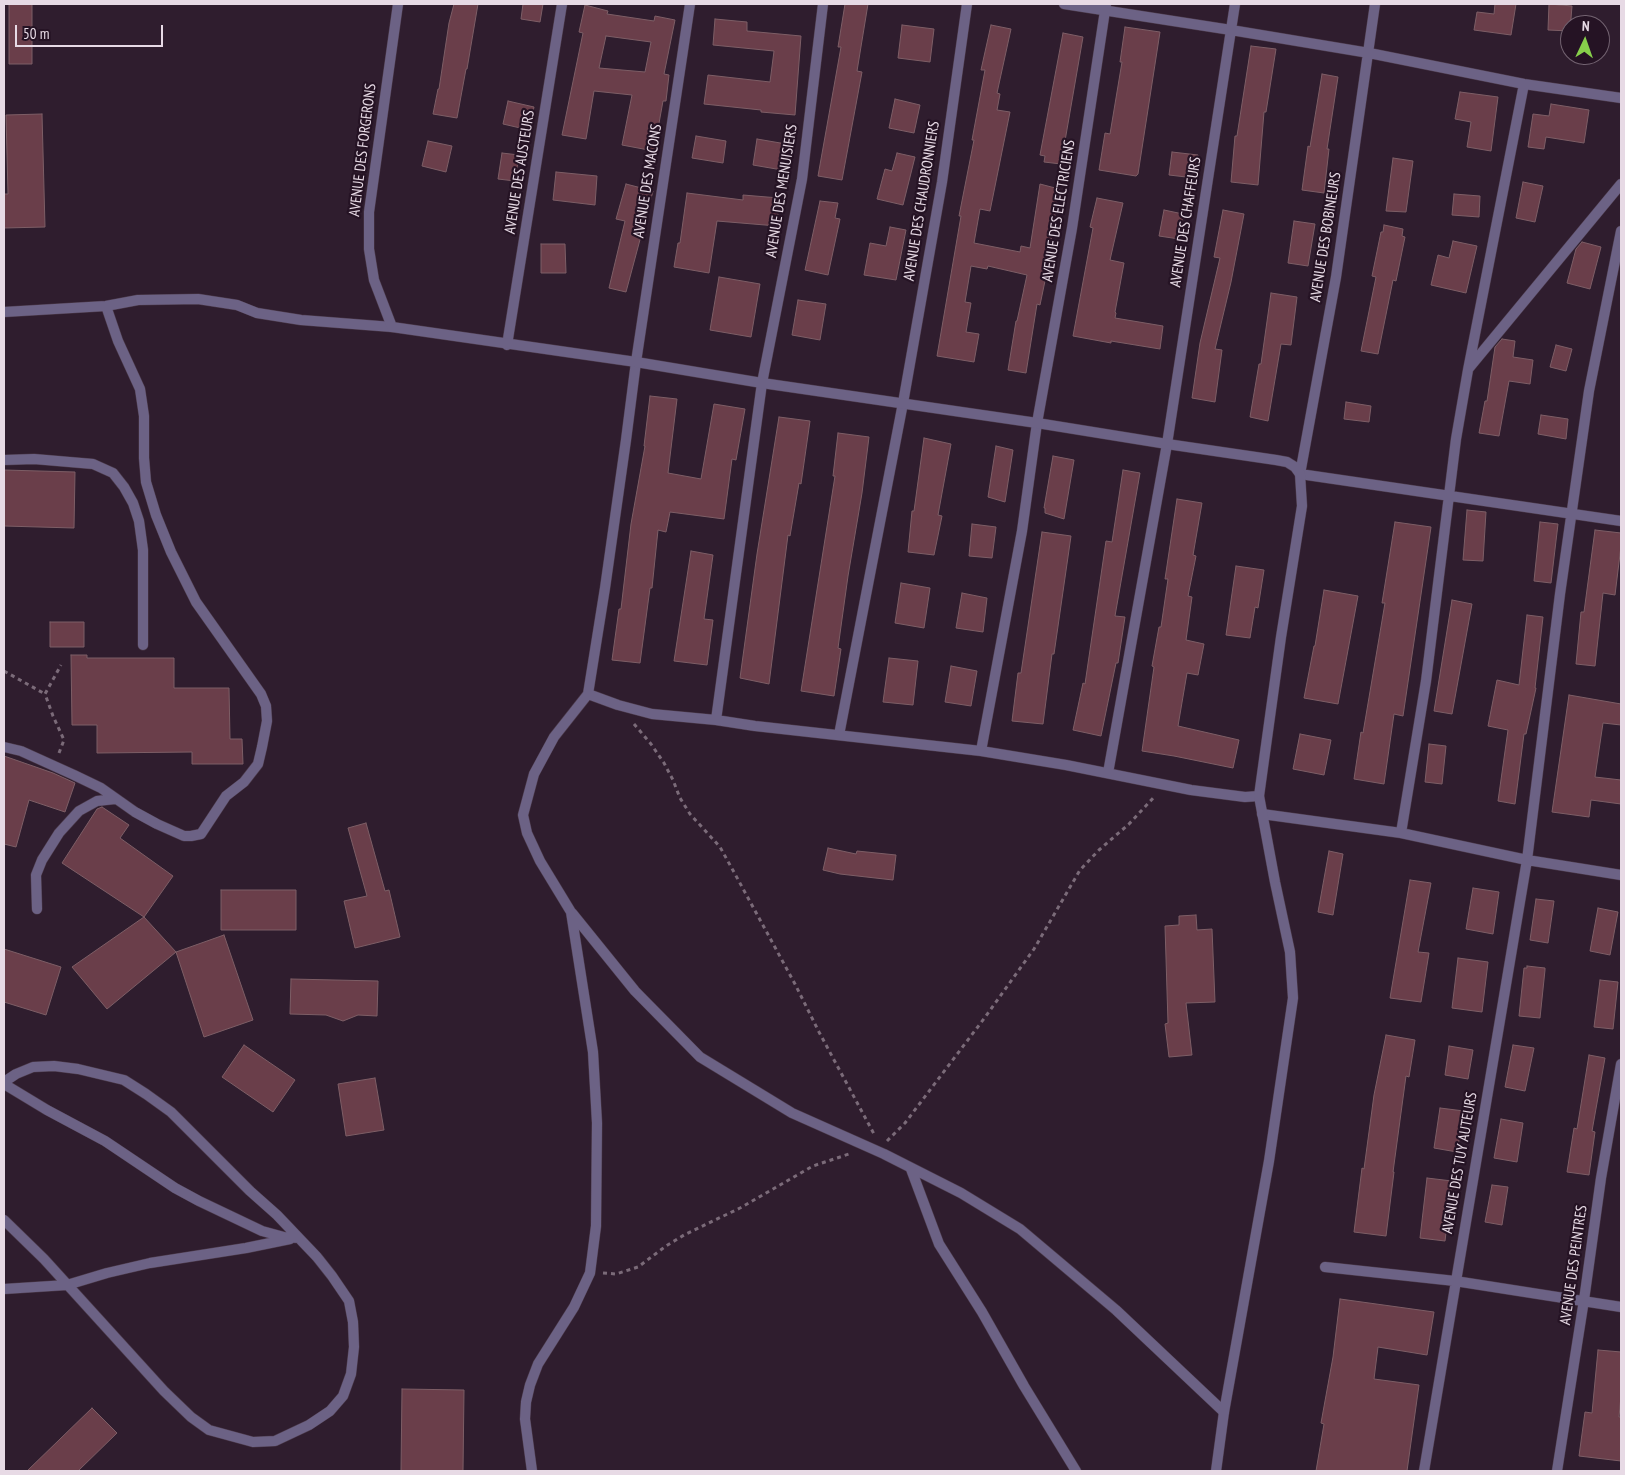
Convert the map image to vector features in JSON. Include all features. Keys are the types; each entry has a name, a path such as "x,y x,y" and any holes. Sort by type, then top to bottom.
{"street":[{"name":"AVENUE DES FORGERONS","path":"392,327 374,280 370,249 369,212 398,4"},
{"name":"AVENUE DES AUSTEURS","path":"507,345 562,4"},
{"name":"AVENUE DES MACONS","path":"588,694 690,4"},
{"name":"AVENUE DES MENUISIERS","path":"716,720 762,383 802,179 823,4"},
{"name":"AVENUE DES CHAUDRONNIERS","path":"839,735 903,403 942,182 967,4"},
{"path":"1064,4 1105,7 1524,84 1621,98"},
{"name":"AVENUE DES CHAFFEURS","path":"1108,773 1168,444 1235,4"},
{"name":"AVENUE DES BOBINEURS","path":"1216,1471 1224,1412 1269,1160 1293,998 1290,952 1274,882 1259,796 1281,636 1302,506 1300,474 1336,277 1375,4"},
{"name":"AVENUE DES ELECTRICIENS","path":"981,751 1022,531 1037,423 1072,228 1105,7"},
{"path":"1401,833 1426,681 1441,568 1448,496 1468,370 1524,84"},
{"path":"1468,370 1621,184"},
{"name":"AVENUE DES TUY AUTEURS","path":"1424,1471 1527,860 1571,513 1589,392 1621,231"},
{"path":"4,312 106,306 138,300 198,299 238,305 257,313 301,320 392,327 636,362 762,383 1276,460 1287,462 1295,467 1300,474 1621,521"},
{"path":"4,747 21,751 101,788 115,799 157,824 184,836 201,834 226,796 244,782 258,764 267,721 266,706 261,694 196,602 171,552 156,515 146,482 144,416 140,389 118,341 106,306"},
{"path":"4,460 34,459 93,464 112,473 124,487 133,503 139,521 143,550 143,645"},
{"path":"1224,1412 1116,1310 1020,1230 961,1193 912,1169 877,1148 792,1113 700,1057 635,991 572,912 540,861 528,833 523,815 534,774 554,738 588,694 618,705 652,714 981,751 1108,773 1162,785 1228,795 1259,796"},
{"path":"36,908 36,875 42,860 59,833 79,811 97,801 115,799"},
{"path":"1262,814 1401,833 1527,860 1621,875"},
{"path":"532,1471 526,1419 526,1402 530,1385 538,1364 574,1307 590,1273 596,1226 596,1114 593,1052 572,912"},
{"name":"AVENUE DES PEINTRES","path":"1557,1471 1601,1178 1621,1064"},
{"path":"4,1220 44,1259 164,1391 191,1417 209,1430 253,1442 275,1441 309,1425 330,1411 342,1396 351,1374 354,1347 353,1322 348,1301 327,1270 299,1238 171,1112 124,1080 103,1074 54,1066 33,1067 16,1074 4,1083 60,1118 105,1141 175,1188 199,1201 262,1230 284,1237 299,1238"},
{"path":"912,1169 939,1244 982,1312 1076,1471"},
{"path":"4,1289 67,1285 150,1263 299,1238"},
{"path":"1325,1267 1455,1281 1621,1307"}],"path":[{"path":"45,694 61,665"},
{"path":"4,671 45,694 64,740 53,765"},
{"path":"618,705 664,762 680,798 690,814 720,847 795,984 877,1148"},
{"path":"590,1273 616,1274 638,1267 684,1235 740,1208 808,1169 842,1156 877,1148 905,1122 986,1016 1034,949 1080,870 1129,824 1162,785"}],"building":[{"path":"9,4 32,4 32,64 9,64"},
{"path":"454,4 478,4 457,118 433,114"},
{"path":"523,4 543,4 540,22 521,19"},
{"path":"845,4 868,4 857,71 862,72 842,180 818,176 841,47 838,47"},
{"path":"1495,4 1516,4 1511,35 1474,30 1477,12 1494,14"},
{"path":"1549,4 1572,6 1571,15 1560,15 1560,31 1548,30"},
{"path":"585,5 608,11 607,14 654,21 655,16 675,20 664,74 669,75 666,101 663,101 654,151 622,145 632,95 594,91 586,139 562,135 583,33 579,32","holes":["606,36 651,42 645,72 599,68"]},
{"path":"715,19 747,22 747,31 801,36 795,115 704,104 708,75 770,82 774,51 713,45"},
{"path":"902,25 934,29 930,62 898,58"},
{"path":"991,25 1011,29 997,93 1000,94 997,110 1010,112 990,211 980,209 974,243 1020,252 1021,246 1030,248 1040,184 1059,189 1049,252 1051,252 1040,305 1037,304 1026,373 1008,370 1016,321 1027,275 988,266 987,269 971,266 965,302 971,303 966,332 979,334 974,362 937,356 985,70 981,70"},
{"path":"1125,27 1160,32 1138,174 1136,176 1099,170 1105,133 1110,134 1122,62 1120,62"},
{"path":"1063,33 1083,37 1061,164 1044,162 1045,156 1040,155"},
{"path":"1251,46 1276,49 1266,112 1264,112 1258,185 1231,182 1235,136 1237,136"},
{"path":"1322,74 1338,77 1327,149 1329,149 1324,193 1302,190 1308,146 1310,147"},
{"path":"1460,92 1498,97 1491,151 1467,147 1471,122 1455,119"},
{"path":"895,99 920,105 914,133 889,128"},
{"path":"508,101 534,107 529,130 503,124"},
{"path":"1551,104 1589,110 1584,143 1546,137 1544,149 1528,147 1533,114 1549,116"},
{"path":"42,114 45,227 4,228 4,194 8,194 6,115"},
{"path":"696,136 726,141 723,163 692,158"},
{"path":"757,139 792,145 788,171 753,165"},
{"path":"428,141 452,146 446,172 422,166"},
{"path":"1172,152 1198,155 1195,178 1169,175"},
{"path":"502,153 519,155 515,181 498,179"},
{"path":"897,153 915,157 903,205 877,199 885,169 892,171"},
{"path":"1393,158 1413,161 1406,212 1386,211"},
{"path":"556,172 597,176 595,205 553,200"},
{"path":"1523,182 1543,186 1535,222 1516,218"},
{"path":"626,184 653,191 626,292 609,288 625,221 616,219"},
{"path":"687,193 743,200 743,195 779,198 777,226 717,221 709,273 674,267 678,243 680,243"},
{"path":"1454,194 1480,196 1479,217 1452,215"},
{"path":"1097,198 1123,203 1110,260 1124,263 1115,318 1163,326 1160,349 1073,336 1093,228 1090,227"},
{"path":"820,201 838,203 835,218 840,219 828,275 805,270"},
{"path":"1164,210 1183,214 1179,239 1159,236"},
{"path":"1223,210 1244,214 1231,282 1215,349 1222,350 1215,402 1192,398 1200,343 1220,258 1214,257"},
{"path":"1294,221 1315,224 1308,266 1288,263"},
{"path":"1384,225 1403,229 1402,236 1405,237 1396,281 1393,280 1378,354 1361,351 1376,277 1372,276"},
{"path":"890,227 906,230 896,280 864,275 870,243 886,246"},
{"path":"1453,241 1477,246 1466,293 1431,285 1438,255 1449,258"},
{"path":"1582,242 1601,247 1590,289 1567,283 1576,249"},
{"path":"541,244 565,244 566,273 541,273"},
{"path":"719,277 760,284 751,337 710,330"},
{"path":"1271,293 1297,297 1291,345 1281,344 1268,421 1250,417 1259,364 1261,364"},
{"path":"798,300 826,304 820,340 792,335"},
{"path":"1502,339 1515,341 1513,357 1533,360 1530,384 1509,381 1499,436 1479,433 1485,401 1487,401 1495,347"},
{"path":"1556,345 1572,349 1566,371 1550,367"},
{"path":"650,396 677,399 668,473 701,479 714,404 745,409 736,460 732,459 724,519 670,512 666,532 658,530 652,588 650,588 640,663 612,660 619,609 621,609 631,524 645,446"},
{"path":"1346,402 1371,406 1369,422 1344,419"},
{"path":"1541,415 1568,419 1566,439 1538,434"},
{"path":"779,417 810,421 801,484 799,483 790,536 788,535 769,684 740,678 757,554"},
{"path":"838,433 869,437 838,648 841,649 834,696 801,691 835,476 833,476"},
{"path":"924,438 951,444 938,515 942,516 934,555 908,552 912,511 914,511"},
{"path":"996,446 1013,450 1005,502 988,497"},
{"path":"1053,456 1074,460 1064,519 1045,513 1044,508"},
{"path":"4,470 75,472 74,528 4,526"},
{"path":"1123,470 1140,473 1115,616 1125,617 1118,663 1116,663 1101,736 1073,730 1083,683 1085,684 1106,541 1112,542"},
{"path":"1177,499 1202,503 1193,555 1196,556 1188,596 1192,597 1186,640 1204,644 1198,675 1187,673 1178,726 1239,740 1233,768 1142,751 1154,667 1152,666 1159,627 1161,627 1168,579 1165,579"},
{"path":"1467,510 1486,512 1483,561 1463,560"},
{"path":"1395,522 1431,527 1403,716 1394,714 1384,784 1354,779 1385,603 1382,603"},
{"path":"1540,522 1558,524 1551,583 1534,581"},
{"path":"972,524 996,527 992,558 969,556"},
{"path":"1595,530 1621,533 1621,546 1615,595 1603,593 1595,666 1576,664 1581,612 1584,612"},
{"path":"1042,532 1071,536 1043,724 1012,721 1018,673 1021,673"},
{"path":"691,551 713,555 704,619 713,620 707,665 674,661"},
{"path":"1236,566 1264,570 1258,608 1255,607 1250,638 1226,635"},
{"path":"901,583 930,588 924,628 895,623"},
{"path":"1324,590 1358,596 1338,704 1304,698"},
{"path":"962,593 987,598 983,632 956,628"},
{"path":"1452,600 1472,604 1452,714 1434,711"},
{"path":"1527,615 1543,617 1536,688 1526,734 1524,734 1515,804 1498,801 1508,730 1488,726 1497,680 1519,685"},
{"path":"50,622 84,622 84,647 50,647"},
{"path":"71,655 87,655 87,658 174,658 174,688 229,688 230,739 242,739 243,764 192,764 192,752 97,753 97,725 72,725"},
{"path":"889,658 918,661 913,705 883,702"},
{"path":"951,666 977,671 971,706 945,702"},
{"path":"1569,695 1621,704 1621,725 1603,723 1595,777 1621,780 1621,804 1591,800 1589,817 1552,812"},
{"path":"1300,734 1331,740 1324,775 1293,769"},
{"path":"1429,744 1446,746 1442,784 1425,782"},
{"path":"4,756 53,773 75,783 65,812 29,800 16,847 4,844"},
{"path":"102,807 129,825 120,838 173,876 144,917 62,863 97,809"},
{"path":"366,823 385,891 389,890 400,937 355,948 344,901 367,896 348,828"},
{"path":"828,848 856,854 857,851 896,855 893,880 840,874 823,870"},
{"path":"1329,851 1343,854 1333,915 1318,912"},
{"path":"1410,880 1431,883 1418,952 1429,953 1421,1002 1390,998"},
{"path":"1473,888 1499,892 1493,934 1466,929"},
{"path":"221,890 296,890 296,930 221,930"},
{"path":"1536,899 1554,901 1548,943 1530,940"},
{"path":"1598,908 1618,912 1610,955 1590,951"},
{"path":"1196,915 1197,930 1212,929 1215,1002 1186,1003 1192,1055 1169,1057 1165,1024 1168,1023 1165,926 1179,925 1179,916"},
{"path":"144,917 176,952 107,1009 72,967"},
{"path":"224,935 253,1020 204,1037 176,952"},
{"path":"4,949 61,967 46,1015 4,1002"},
{"path":"1458,958 1488,962 1482,1012 1452,1008"},
{"path":"1527,966 1545,968 1540,1018 1519,1016 1524,968 1527,968"},
{"path":"291,979 378,981 377,1016 358,1015 343,1021 326,1015 290,1014"},
{"path":"1600,980 1618,982 1613,1029 1594,1027"},
{"path":"1386,1035 1415,1040 1409,1077 1406,1076 1386,1236 1354,1232 1362,1168 1364,1169 1374,1095"},
{"path":"244,1045 295,1080 273,1112 222,1077"},
{"path":"1513,1045 1534,1048 1525,1091 1505,1087"},
{"path":"1449,1046 1473,1050 1468,1079 1445,1075"},
{"path":"1589,1055 1605,1058 1592,1131 1595,1132 1589,1175 1567,1172 1574,1128 1577,1129"},
{"path":"375,1078 384,1130 346,1136 338,1084"},
{"path":"1440,1108 1464,1111 1457,1152 1434,1148"},
{"path":"1501,1119 1523,1123 1517,1162 1494,1158"},
{"path":"1427,1178 1452,1181 1445,1241 1420,1238"},
{"path":"1492,1185 1508,1187 1502,1225 1485,1222"},
{"path":"1340,1299 1434,1312 1427,1355 1378,1347 1374,1379 1419,1385 1407,1471 1316,1471 1324,1424 1321,1423 1333,1357"},
{"path":"1598,1350 1621,1352 1619,1417 1621,1417 1621,1461 1579,1456 1585,1412 1592,1413"},
{"path":"402,1389 464,1390 463,1471 401,1471"},
{"path":"92,1408 117,1433 78,1471 27,1471"}]}
